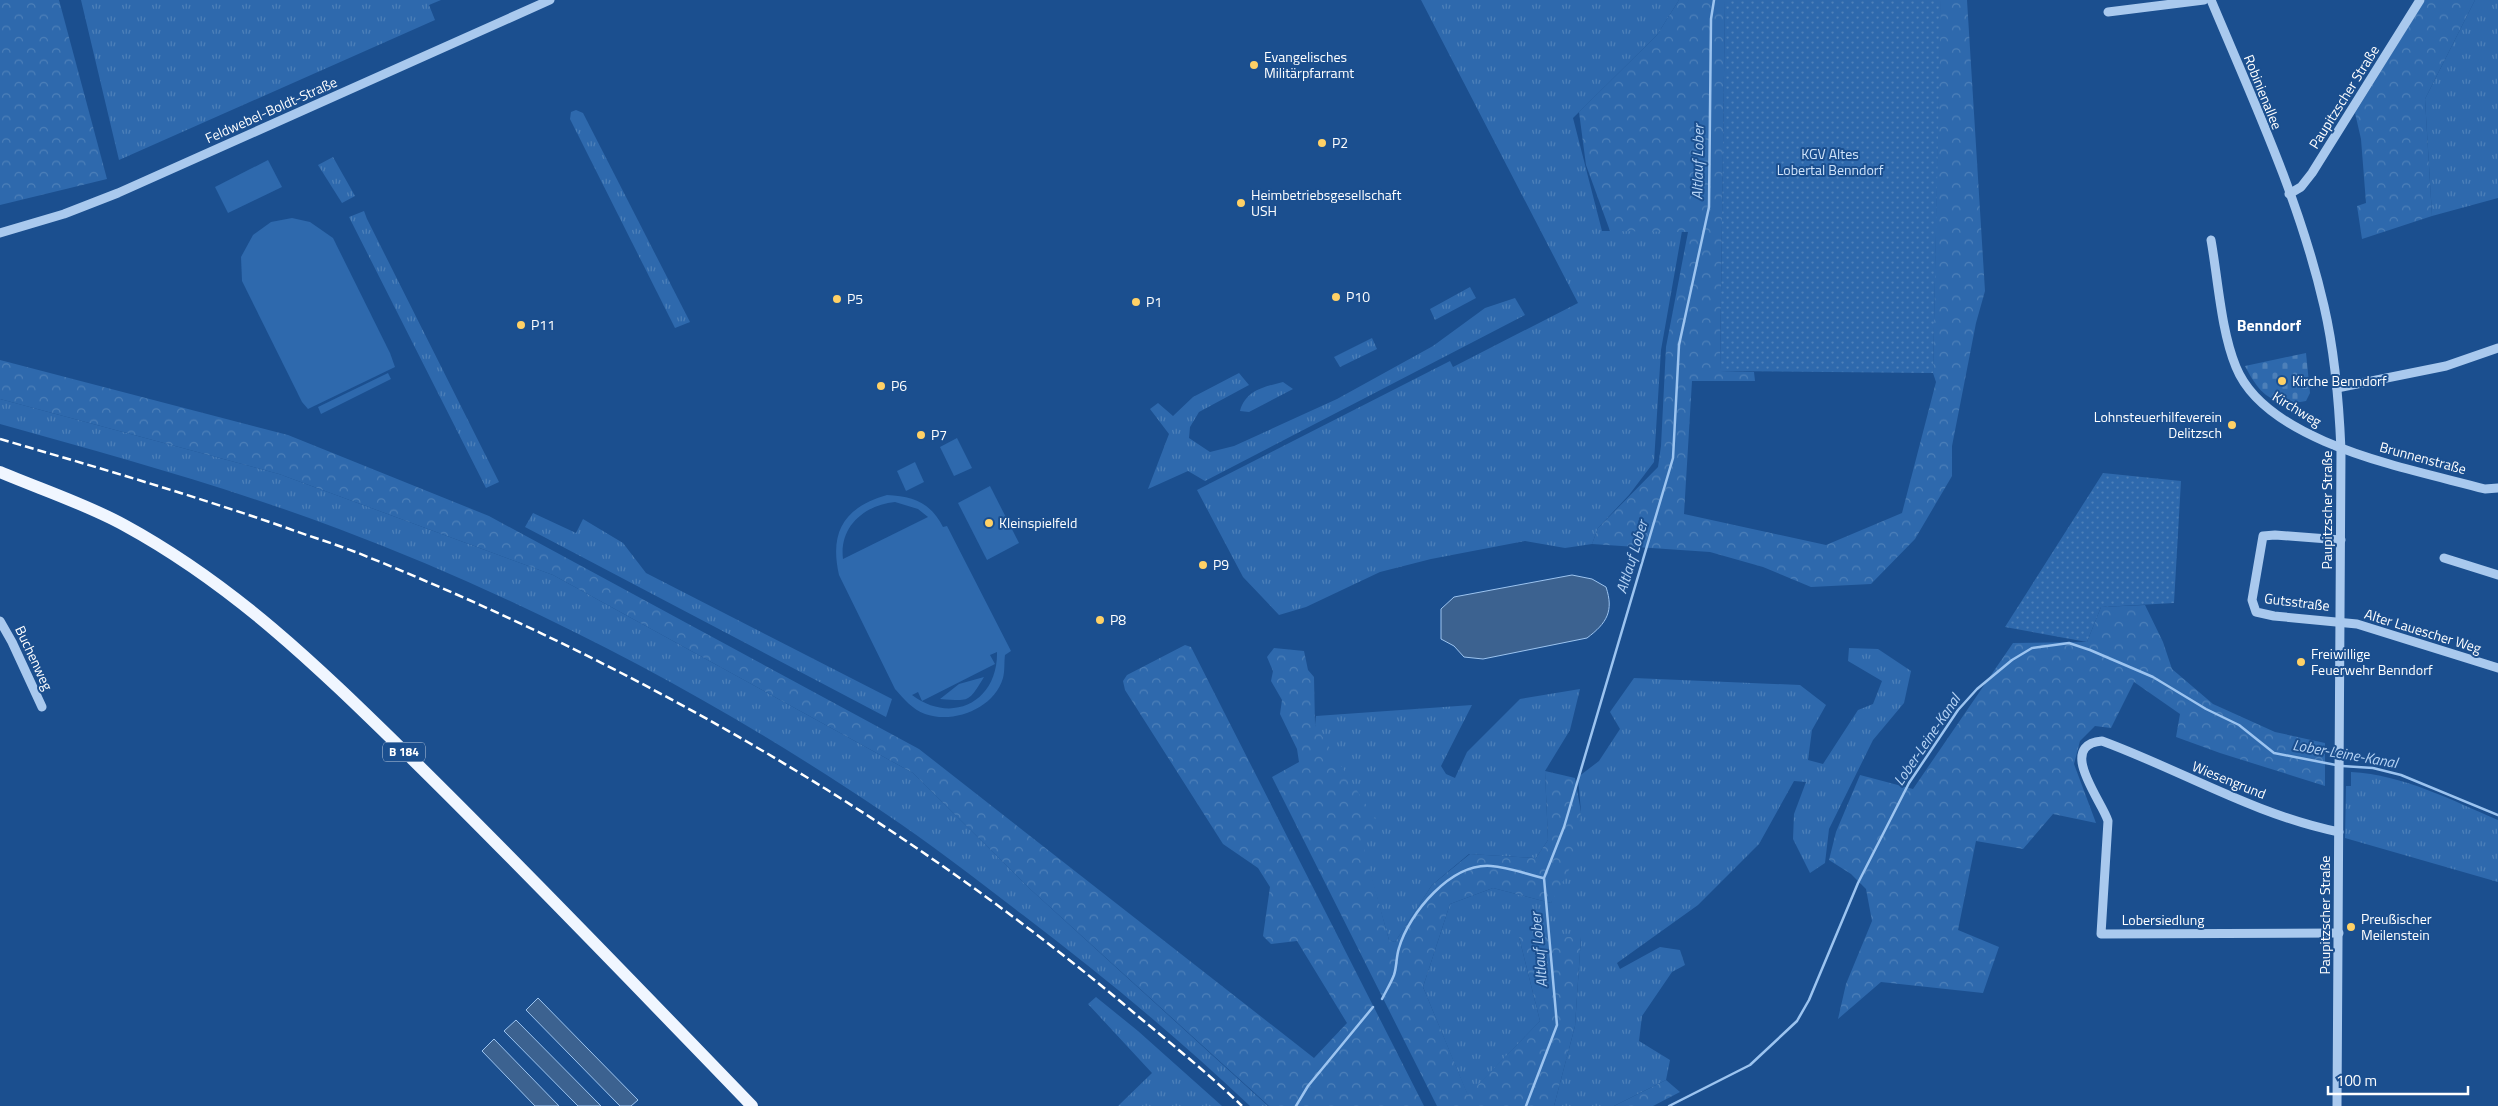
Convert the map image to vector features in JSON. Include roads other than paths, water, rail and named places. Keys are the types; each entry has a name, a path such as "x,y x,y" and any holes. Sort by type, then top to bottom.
{"main road":[{"name":"B 184","path":"0,472 123,524 199,572 257,614 301,651 472,817 752,1106"}],"street":[{"name":"Feldwebel-Boldt-Straße","path":"0,233 64,214 118,194 550,0"},
{"path":"2108,12 2204,0"},
{"name":"Robinienallee","path":"2211,0 2289,194"},
{"name":"Paupitzscher Straße","path":"2337,1106 2341,450 2337,388 2324,307 2305,238 2289,194 2301,187 2312,173 2420,0"},
{"name":"Kirchweg","path":"2211,240 2231,353 2245,384 2252,394 2275,415 2341,450"},
{"path":"2337,388 2446,366 2498,348"},
{"name":"Brunnenstraße","path":"2341,450 2485,489 2498,488"},
{"name":"Gutsstraße","path":"2340,622 2262,614 2253,608 2252,600 2263,536 2275,535 2341,540"},
{"path":"2444,558 2498,576"},
{"name":"Buchenweg","path":"0,621 12,642 42,707"},
{"name":"Alter Lauescher Weg","path":"2340,622 2357,624 2498,668"},
{"name":"Lobersiedlung","path":"2113,745 2102,741 2094,742 2085,748 2081,756 2086,779 2104,809 2108,821 2101,934 2339,933"},
{"name":"Wiesengrund","path":"2113,745 2265,810 2316,827 2338,832"}],"waterway":[{"name":"Altlauf Lober","path":"1526,1106 1557,1025 1544,878 1564,827 1673,458 1679,345 1709,207 1711,19 1714,0"},
{"name":"Lober-Leine-Kanal","path":"1669,1106 1750,1065 1797,1021 1809,1000 1858,883 1909,783 1958,710 1977,689 2012,660 2032,648 2069,643 2090,650 2153,677 2206,709 2239,725 2274,753 2336,765"},
{"name":"Lober-Leine-Kanal","path":"2342,766 2373,768 2401,775 2498,815"},
{"path":"1382,999 1394,975 1399,948 1404,934 1422,906 1447,881 1476,867 1491,866 1543,878"},
{"path":"1296,1106 1308,1086 1373,1007"}],"railway":[{"path":"0,439 216,504 358,553 472,601 574,649 674,701 772,756 868,816 961,879 1051,946 1179,1050 1242,1106"}],"place":[{"name":"Evangelisches Militärpfarramt","path":"1254,65"},
{"name":"P2","path":"1322,143"},
{"name":"Heimbetriebsgesellschaft USH","path":"1241,203"},
{"name":"P10","path":"1336,297"},
{"name":"P5","path":"837,299"},
{"name":"P1","path":"1136,302"},
{"name":"P11","path":"521,325"},
{"name":"Kirche Benndorf","path":"2282,381"},
{"name":"P6","path":"881,386"},
{"name":"Lohnsteuerhilfeverein Delitzsch","path":"2232,425"},
{"name":"P7","path":"921,435"},
{"name":"Kleinspielfeld","path":"989,523"},
{"name":"P9","path":"1203,565"},
{"name":"P8","path":"1100,620"},
{"name":"Freiwillige Feuerwehr Benndorf","path":"2301,662"},
{"name":"Preußischer Meilenstein","path":"2351,927"}],"district":[{"name":"Benndorf","path":"2269,325"}],"park label":[{"name":"KGV Altes Lobertal Benndorf","path":"1830,162"}]}
